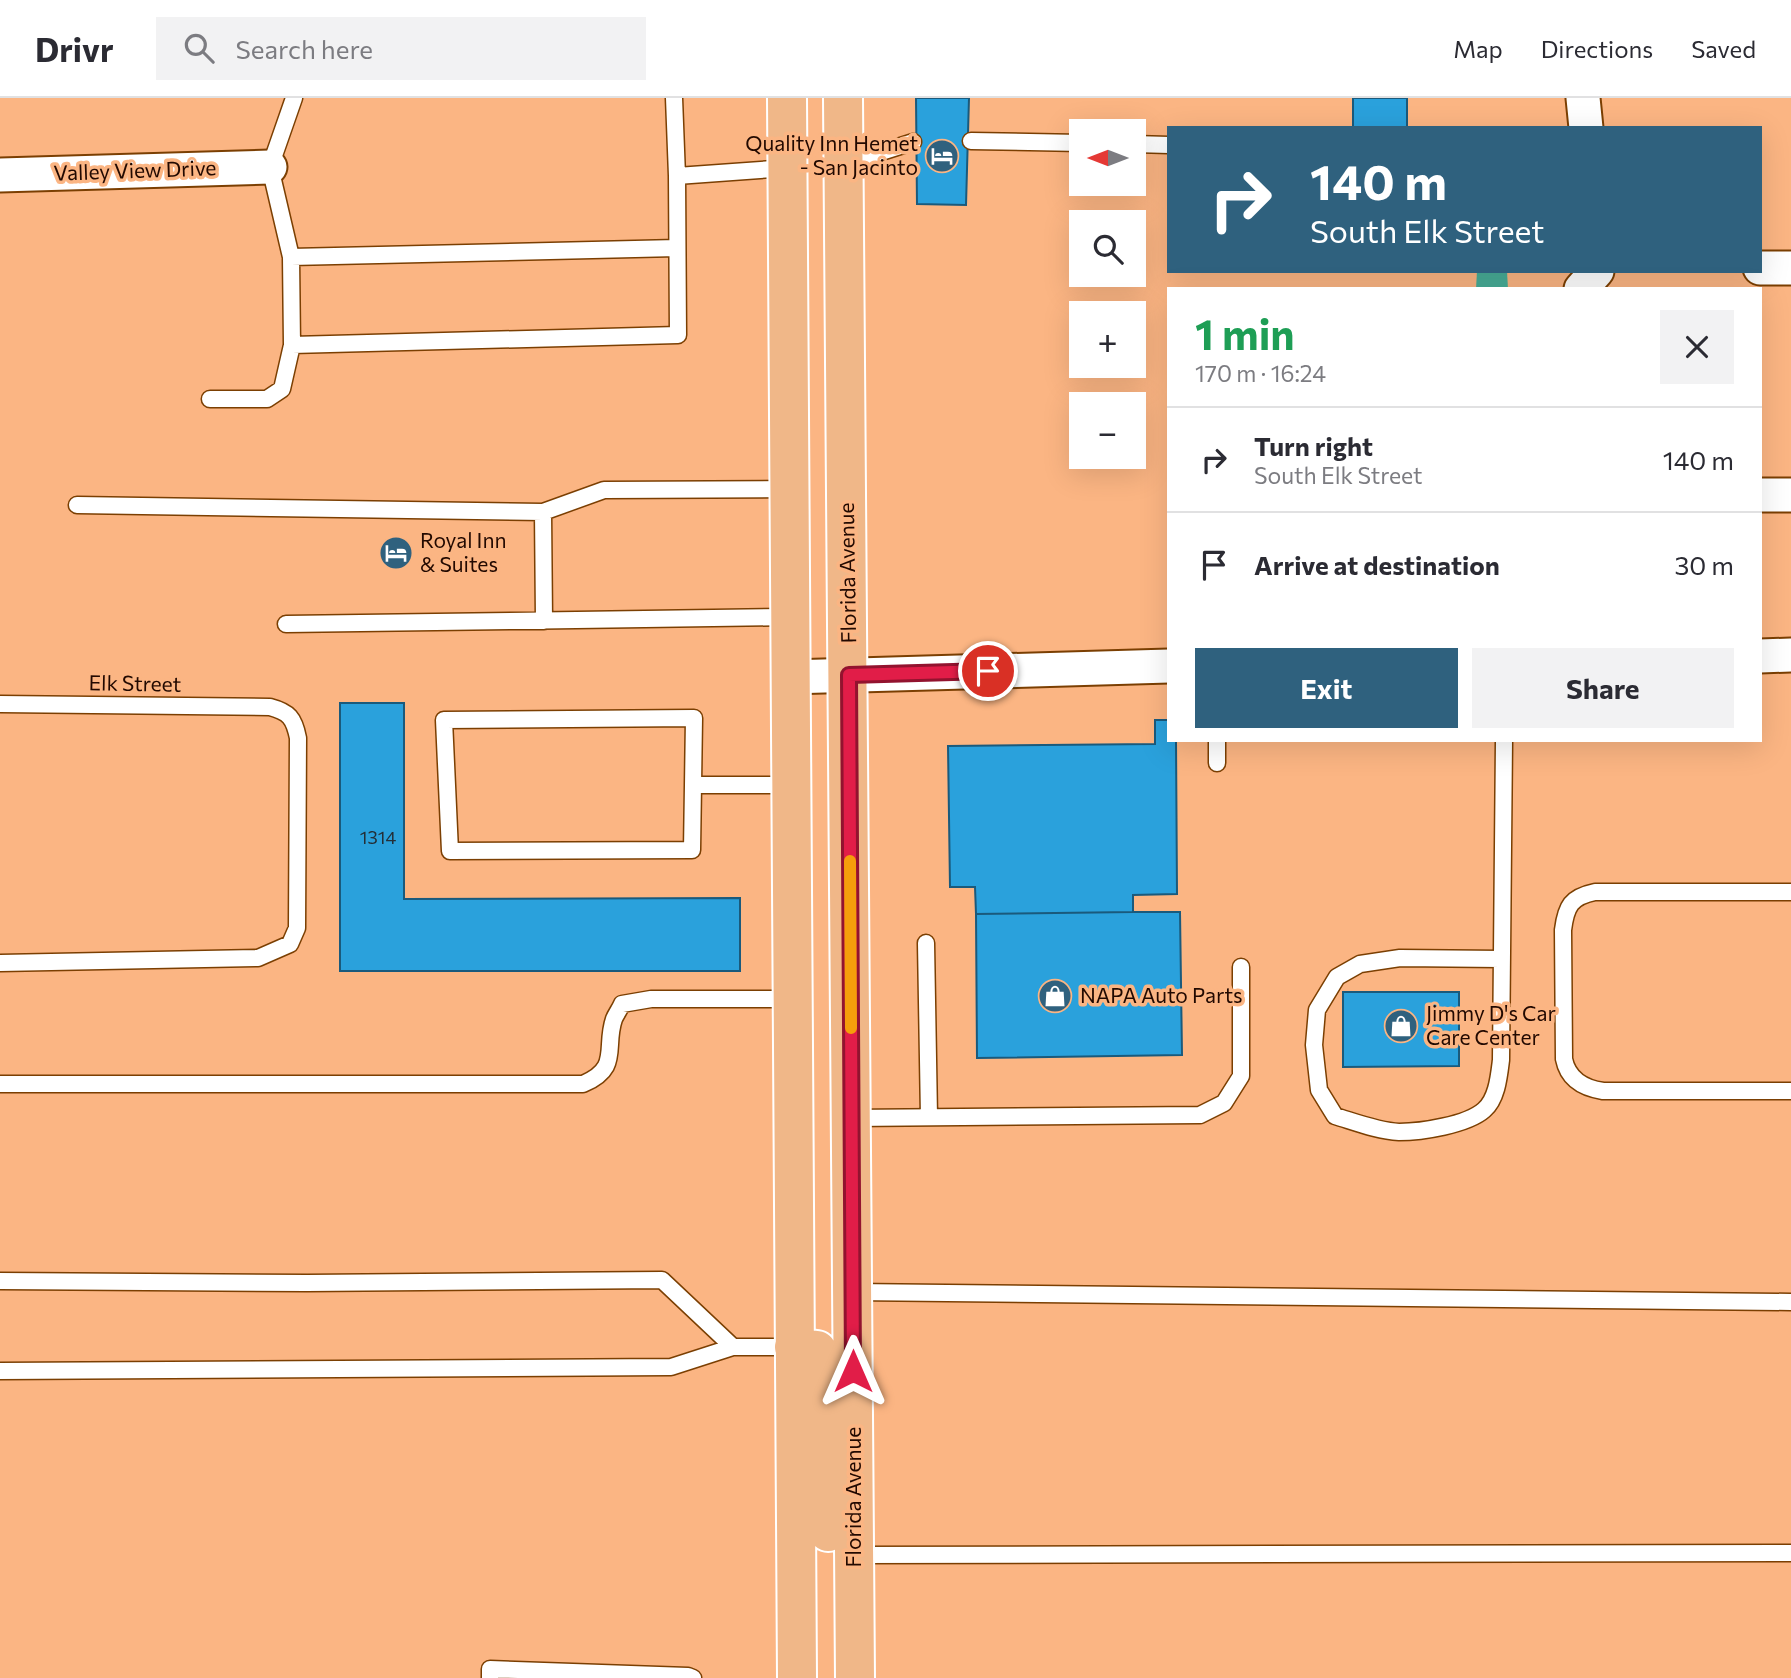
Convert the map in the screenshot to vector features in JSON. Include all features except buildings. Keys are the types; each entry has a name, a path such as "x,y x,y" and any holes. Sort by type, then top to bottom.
{"main road":[{"path":"787,98 797,1678"},
{"name":"Florida Avenue","path":"843,98 855,1678"},
{"path":"794,1347 817,1350 825,1385 831,1678"}],"street":[{"path":"1583,98 1586,126"},
{"name":"Valley View Drive","path":"0,175 270,167"},
{"path":"1762,268 1791,268"},
{"path":"1583,287 1595,273"},
{"path":"1762,495 1791,495"},
{"path":"1762,656 1791,656"},
{"path":"789,677 1167,666"}],"lane":[{"path":"210,399 267,399 282,389 292,345 291,257 270,167 294,98"},
{"path":"292,345 678,335 674,98"},
{"path":"971,141 1069,143"},
{"path":"844,164 913,142"},
{"path":"1146,144 1167,145"},
{"path":"677,176 787,168"},
{"path":"291,257 677,248"},
{"path":"77,505 543,512 604,490 789,489"},
{"path":"543,512 544,621"},
{"path":"286,624 789,617"},
{"name":"Elk Street","path":"0,704 270,707 285,710 295,721 298,738 297,928 290,944 258,958 0,963"},
{"path":"694,718 693,785 692,850 450,851 444,720 694,718"},
{"path":"1217,742 1217,763"},
{"path":"1501,959 1400,958 1360,964 1337,977 1317,1010 1314,1045 1320,1090 1335,1116 1398,1132 1430,1129 1461,1122 1485,1110 1498,1085 1501,1059 1504,742"},
{"path":"693,785 790,785"},
{"path":"1791,892 1595,892 1571,902 1564,918 1563,930 1564,1059 1576,1081 1603,1091 1791,1091"},
{"path":"926,943 929,1117"},
{"path":"851,1118 1200,1115 1224,1103 1241,1076 1241,967"},
{"path":"0,1084 583,1084 597,1079 610,1060 613,1020 622,1004 651,999 791,999"},
{"path":"0,1281 307,1283 662,1280 733,1348"},
{"path":"852,1292 1791,1302"},
{"path":"0,1371 671,1367 733,1348 794,1347"},
{"path":"854,1555 1791,1553"},
{"path":"490,1678 490,1669 693,1678"}],"water":[{"path":"1477,273 1507,273 1508,287 1476,287"}],"slow traffic":[{"path":"850,861 851,1028"}],"place":[{"name":"Quality Inn Hemet - San Jacinto","path":"942,156"},
{"name":"Royal Inn & Suites","path":"396,553"},
{"name":"NAPA Auto Parts","path":"1055,996"},
{"name":"Jimmy D's Car Care Center","path":"1401,1026"}],"route":[{"path":"853,1371 849,675 988,671"}]}
